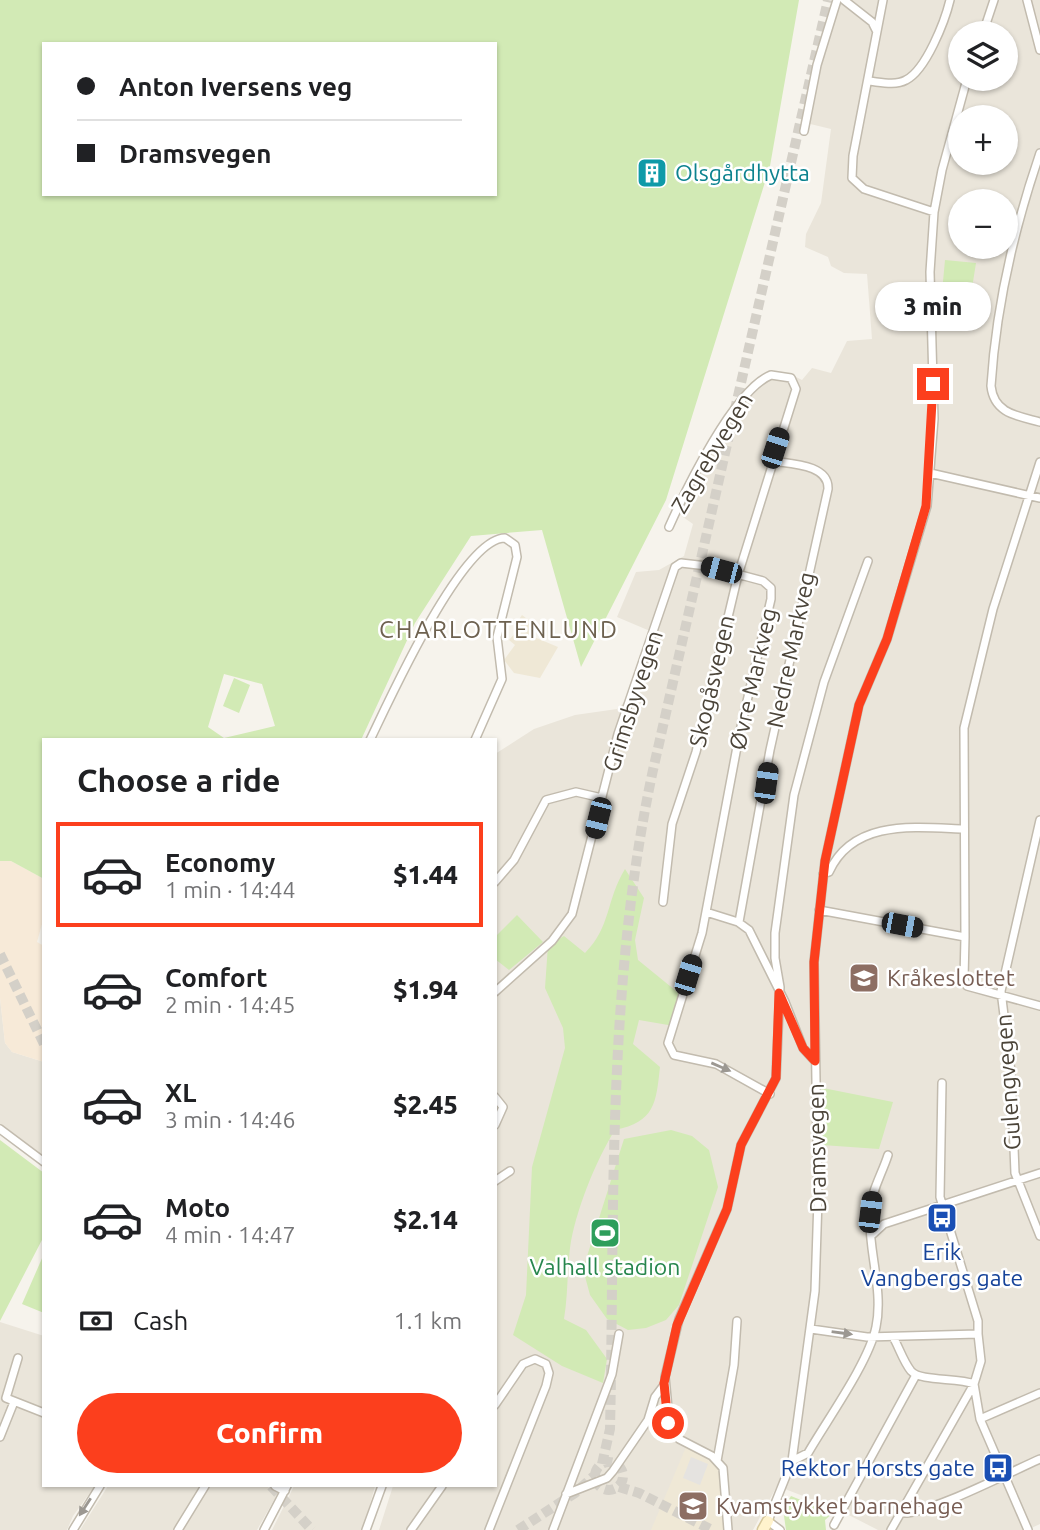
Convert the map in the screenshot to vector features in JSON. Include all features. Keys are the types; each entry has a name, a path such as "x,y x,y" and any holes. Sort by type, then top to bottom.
{"street":[{"path":"804,131 817,65 837,0"},
{"path":"844,0 872,22 876,31"},
{"path":"883,0 852,178 864,189 933,212"},
{"path":"868,81 894,83 913,75 940,29 950,0"},
{"path":"986,21 994,0"},
{"path":"1027,0 1040,50"},
{"name":"Dramsvegen","path":"766,1525 787,1479 792,1461 811,1329 818,1237 814,962 818,910 854,722 865,685 883,648 897,608 925,513 934,419 930,272 933,212 964,91"},
{"path":"1040,153 1021,205 1009,257 1000,301 991,386 994,398 1001,408 1040,422"},
{"name":"Zagrebvegen","path":"669,527 714,443 747,391 771,375 783,375 796,383"},
{"name":"Skogåsvegen","path":"663,902 672,824 696,752 738,575 795,394 796,383"},
{"name":"Nedre Markveg","path":"739,922 770,750 828,484 818,471 772,461"},
{"path":"1040,462 1003,575 965,719 962,746 965,984 1040,1006"},
{"path":"930,473 967,479 1040,498"},
{"path":"371,738 428,624 457,580 483,547 505,538 515,545 517,557 498,631 497,648 502,679 476,738"},
{"path":"729,1530 726,1481 717,1461 673,1433 666,1414 664,1385 679,1319 730,1201 741,1145 770,1094 778,1071 779,993 775,933 797,777 829,668 869,561"},
{"name":"Grimsbyvegen","path":"497,990 552,941 569,921 579,894 618,734 659,622 673,570 678,564 687,563 738,575"},
{"name":"Øvre Markveg","path":"738,575 767,583 772,592 737,745 706,912 668,1041 669,1050 677,1056 722,1066 770,1094"},
{"path":"497,880 514,860 546,800 576,792 602,798"},
{"name":"Gulengvegen","path":"1040,820 1003,975 1001,996 1012,1082 1014,1164 1040,1236"},
{"path":"823,874 829,872 839,854 882,830 896,827 963,829"},
{"path":"818,910 965,937"},
{"path":"706,912 739,922 756,942 803,1048 815,1061"},
{"path":"893,1529 974,1384 981,1362 978,1321 942,1205 942,1083"},
{"path":"497,1100 503,1107 497,1120"},
{"path":"0,1129 42,1160"},
{"path":"792,1461 808,1453 873,1337 878,1308 871,1236 873,1188 888,1155"},
{"path":"497,1180 510,1171"},
{"path":"871,1236 884,1224 1040,1172"},
{"path":"717,1461 724,1432 737,1321"},
{"path":"811,1329 873,1337 978,1334"},
{"path":"553,1530 612,1374 619,1334"},
{"path":"893,1337 916,1375"},
{"path":"18,1358 6,1398 42,1412"},
{"path":"489,1530 546,1386 549,1369 540,1360 527,1361 497,1402"},
{"path":"916,1375 960,1378 974,1384"},
{"path":"834,1525 916,1375"},
{"path":"974,1384 980,1419 1028,1530"},
{"path":"566,1494 607,1478 648,1420 655,1398 664,1385"},
{"path":"980,1419 1040,1393"},
{"path":"0,1437 14,1402"},
{"path":"902,1513 922,1508 1040,1459"},
{"path":"73,1530 99,1487"},
{"path":"178,1530 204,1487"},
{"path":"366,1530 382,1487"},
{"path":"414,1528 441,1487"},
{"path":"264,1530 286,1489"},
{"path":"766,1525 779,1530"}],"shaded area":[{"path":"834,0 1040,0 1040,1524 1027,1530 878,1530 837,1509 777,1486 753,1530 379,1530 393,1487 497,1487 497,753 534,729 575,715 617,709 630,697 650,631 617,617 636,572 659,570 684,556 693,524 673,510 737,400 751,382 772,372 790,374 802,380 812,368 831,373 847,341 872,339 867,274 844,273 831,266 828,257 805,247 806,234 821,203 831,129 802,122 821,39"},
{"path":"522,615 535,625 531,630 535,632 534,637 558,647 540,678 514,673 504,660 515,645 509,640 518,630 514,627"},
{"path":"0,861 11,861 42,878 42,924 37,942 42,945 42,1061 12,1052 5,1043 0,998"},
{"path":"0,998 5,1043 12,1052 42,1061 42,1161 0,1128"},
{"path":"0,1322 42,1335 42,1487 94,1487 73,1516 67,1530 0,1530"},
{"path":"686,1447 718,1465 724,1530 651,1530"},
{"path":"691,1457 708,1464 700,1485 683,1478"},
{"path":"107,1487 268,1487 278,1493 257,1530 80,1530"},
{"path":"294,1487 375,1487 363,1530 272,1530"}],"green space":[{"path":"0,0 799,0 770,166 666,500 581,667 542,530 471,536 415,623 362,738 224,738 42,738 42,878 11,861 0,861","holes":["224,674 262,684 275,726 224,738 208,727"]},
{"path":"945,260 976,263 969,307 941,303"},
{"path":"234,678 250,685 239,713 223,706"},
{"path":"625,869 644,898 635,940 638,960 681,995 674,1026 639,1020 633,1044 660,1067 655,1101 646,1116 638,1122 615,1130 587,1187 576,1219 569,1257 564,1319 586,1330 607,1359 603,1383 562,1366 513,1335 526,1295 532,1167 565,1048 563,1028 545,988 548,945 564,936 585,953 600,933"},
{"path":"517,915 543,942 509,970 497,961 497,935"},
{"path":"823,1088 893,1102 879,1149 822,1145"},
{"path":"671,1130 692,1136 709,1150 718,1187 679,1305 666,1320 646,1328 628,1330 607,1319 590,1295 583,1269 624,1139"},
{"path":"0,1140 42,1172 42,1240 0,1321"},
{"path":"42,1258 42,1312 22,1304"},
{"path":"791,1496 833,1513 825,1520 826,1530 786,1530 783,1509"}],"tunnel":[{"path":"602,1464 610,1429 613,1181 620,1016 638,852 653,770 828,0"},
{"path":"0,954 42,1040"},
{"path":"609,1462 619,1466 623,1476 619,1486 609,1490 599,1486 595,1476 599,1466 609,1462"},
{"path":"518,1530 575,1493 595,1475"},
{"path":"272,1487 312,1530"},
{"path":"619,1487 639,1493 712,1530"}],"place":[{"name":"Olsgårdhytta","path":"652,173"},
{"name":"Kråkeslottet","path":"864,978"},
{"name":"Erik Vangbergs gate","path":"942,1218"},
{"name":"Valhall stadion","path":"605,1233"},
{"name":"Rektor Horsts gate","path":"998,1468"},
{"name":"Kvamstykket barnehage","path":"693,1506"}],"district":[{"name":"CHARLOTTENLUND","path":"499,630"}],"route":[{"path":"668,1423 664,1383 677,1325 730,1201 739,1150 772,1090 778,1071 779,993 806,1054 815,1061 814,962 825,861 859,705 865,685 887,639 926,506 934,419 933,384"}]}
